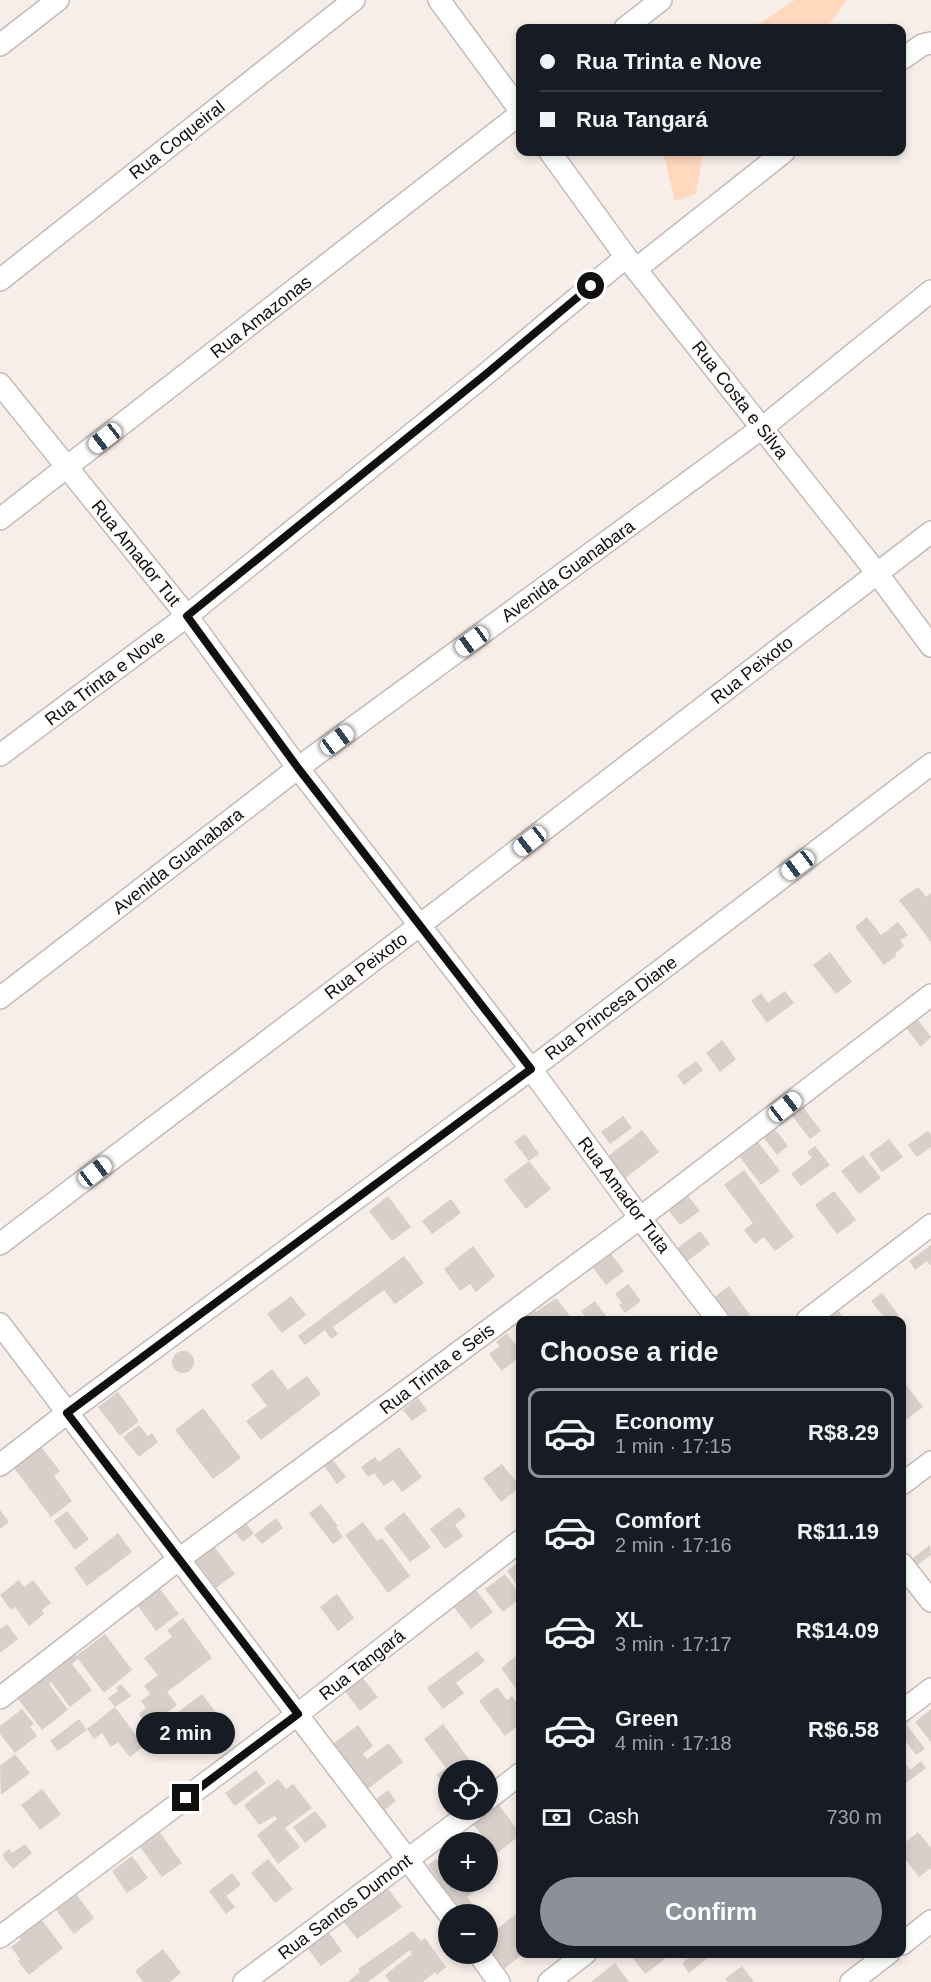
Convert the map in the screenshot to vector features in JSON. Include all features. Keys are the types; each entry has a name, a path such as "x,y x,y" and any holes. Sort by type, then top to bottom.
{"street":[{"path":"0,45 58,0"},
{"name":"Rua Coqueiral","path":"0,280 354,0"},
{"path":"439,0 516,106"},
{"path":"630,24 661,0"},
{"path":"906,56 922,45 931,43"},
{"name":"Rua Amazonas","path":"0,519 516,115"},
{"name":"Rua Costa e Silva","path":"553,156 631,263 877,573 931,646"},
{"name":"Rua Trinta e Nove","path":"0,755 187,616 486,374 631,263 778,156"},
{"name":"Avenida Guanabara","path":"0,998 298,768 762,428 931,291"},
{"name":"Rua Amador Tut","path":"0,384 187,616 298,768 531,1069"},
{"name":"Rua Peixoto","path":"0,1244 931,532"},
{"name":"Rua Princesa Diane","path":"0,1465 531,1069 931,764"},
{"name":"Rua Trinta e Seis","path":"0,1698 178,1560 640,1218 931,995"},
{"name":"Rua Amador Tuta","path":"531,1069 715,1316"},
{"path":"812,1316 931,1225"},
{"path":"0,1324 441,1904"},
{"path":"906,1481 931,1462"},
{"name":"Rua Tangará","path":"0,1937 298,1714 516,1544"},
{"path":"906,1569 931,1601"},
{"path":"906,1708 931,1689"},
{"path":"498,1791 516,1777"},
{"name":"Rua Santos Dumont","path":"244,1982 461,1820"},
{"path":"906,1941 931,1921"},
{"path":"549,1982 580,1958"},
{"path":"851,1982 882,1958"},
{"path":"486,1964 499,1982"}],"shaded area":[{"path":"795,0 847,0 830,24 759,24"},
{"path":"664,156 702,156 696,194 675,201"}],"building":[{"path":"918,887 926,897 931,893 931,942 899,900"},
{"path":"867,917 881,935 898,922 908,935 900,940 904,946 895,954 896,956 884,965 855,927"},
{"path":"830,952 852,982 836,994 813,965"},
{"path":"785,991 794,1003 767,1023 751,1001 761,993 768,1003"},
{"path":"912,1012 931,1037 921,1047 901,1021"},
{"path":"722,1040 736,1059 720,1072 706,1053"},
{"path":"696,1061 703,1070 684,1085 677,1075"},
{"path":"797,1099 821,1131 810,1139 786,1108"},
{"path":"623,1116 632,1128 610,1144 601,1132"},
{"path":"758,1129 764,1137 758,1142 780,1171 761,1185 733,1148"},
{"path":"775,1129 788,1146 777,1155 764,1138"},
{"path":"642,1130 659,1152 619,1183 602,1161"},
{"path":"928,1131 931,1135 931,1147 917,1157 908,1145"},
{"path":"525,1134 539,1154 529,1161 514,1142"},
{"path":"889,1139 903,1157 882,1172 869,1154"},
{"path":"815,1146 830,1165 801,1186 791,1174 812,1158 807,1152"},
{"path":"863,1155 881,1178 859,1194 841,1171"},
{"path":"529,1161 551,1189 526,1209 504,1180"},
{"path":"744,1170 794,1237 775,1251 764,1237 755,1244 744,1230 753,1223 724,1185"},
{"path":"834,1191 856,1220 837,1234 815,1205"},
{"path":"388,1196 411,1227 392,1241 369,1211"},
{"path":"688,1196 700,1211 680,1225 669,1211"},
{"path":"451,1199 461,1213 432,1234 422,1221"},
{"path":"700,1231 710,1244 681,1266 671,1253"},
{"path":"931,1245 931,1266 927,1261 915,1270 909,1261"},
{"path":"473,1246 495,1276 476,1292 470,1284 460,1291 444,1269"},
{"path":"611,1254 624,1271 606,1285 593,1268"},
{"path":"404,1256 424,1283 395,1304 384,1290 333,1327 338,1334 331,1339 325,1330 305,1345 298,1336"},
{"path":"628,1284 641,1301 625,1313 619,1305 622,1303 615,1294"},
{"path":"729,1286 750,1315 719,1316 708,1302"},
{"path":"882,1293 899,1316 883,1316 871,1301"},
{"path":"291,1296 306,1315 282,1333 267,1314"},
{"path":"556,1298 570,1316 521,1316 519,1313 530,1304 536,1312"},
{"path":"595,1301 606,1316 584,1316 581,1311"},
{"path":"835,1306 842,1316 821,1316"},
{"path":"507,1333 516,1345 516,1359 502,1371 489,1354 500,1346 496,1342"},
{"path":"183,1351 191,1354 194,1362 191,1370 183,1373 175,1370 172,1362 175,1354"},
{"path":"272,1369 288,1390 307,1376 321,1394 261,1440 246,1421 267,1406 251,1385"},
{"path":"906,1385 923,1407 906,1420"},
{"path":"118,1392 139,1421 120,1436 98,1407"},
{"path":"418,1398 427,1410 412,1421 403,1410"},
{"path":"203,1408 241,1458 213,1479 175,1430"},
{"path":"139,1425 148,1436 152,1433 158,1442 139,1457 123,1437"},
{"path":"38,1443 60,1471 54,1476 72,1501 51,1517 11,1464"},
{"path":"399,1447 422,1477 402,1492 393,1480 384,1486 374,1473 368,1477 361,1467 375,1457 379,1462"},
{"path":"330,1456 346,1477 337,1484 322,1463"},
{"path":"502,1464 516,1482 516,1490 501,1502 483,1478"},
{"path":"321,1504 338,1526 336,1527 343,1537 333,1544 309,1513"},
{"path":"459,1507 466,1516 455,1525 463,1536 445,1549 430,1529"},
{"path":"0,1510 9,1522 0,1529"},
{"path":"67,1511 89,1539 75,1550 54,1521"},
{"path":"404,1512 431,1547 410,1562 384,1528"},
{"path":"276,1518 283,1528 262,1544 254,1535"},
{"path":"244,1521 254,1533 243,1542 233,1530"},
{"path":"363,1522 377,1541 382,1538 410,1576 388,1593 345,1535"},
{"path":"118,1533 132,1552 87,1586 74,1568"},
{"path":"213,1545 235,1574 216,1588 194,1559"},
{"path":"930,1545 931,1555 916,1566 912,1559"},
{"path":"516,1564 516,1583 507,1571"},
{"path":"505,1574 516,1589 516,1601 503,1612 485,1589"},
{"path":"19,1580 24,1587 33,1580 51,1603 42,1610 44,1614 29,1626 15,1607 11,1610 0,1595"},
{"path":"157,1585 179,1614 156,1631 135,1602"},
{"path":"476,1590 493,1612 471,1629 454,1607"},
{"path":"337,1594 354,1618 338,1631 320,1607"},
{"path":"183,1618 212,1658 167,1692 177,1705 165,1714 168,1718 151,1731 139,1714 146,1708 141,1701 150,1694 144,1686 158,1675 144,1658 172,1637 167,1630"},
{"path":"7,1624 18,1639 0,1653 0,1629"},
{"path":"105,1634 132,1670 104,1693 78,1659 72,1664 92,1690 70,1707 51,1682 49,1684 68,1710 42,1730 18,1699 38,1684 35,1679 72,1650 76,1656"},
{"path":"477,1651 485,1661 456,1683 464,1693 443,1709 427,1688"},
{"path":"516,1656 516,1689 501,1668"},
{"path":"361,1676 378,1697 360,1711 344,1690"},
{"path":"121,1684 131,1696 115,1707 108,1698 118,1691 116,1688"},
{"path":"497,1687 507,1700 512,1696 516,1702 516,1727 505,1736 479,1701"},
{"path":"202,1694 220,1718 187,1743 169,1719"},
{"path":"115,1707 144,1746 130,1757 118,1742 111,1747 102,1733 94,1739 87,1729"},
{"path":"22,1709 34,1724 30,1727 37,1736 15,1753 0,1734 0,1726"},
{"path":"931,1709 931,1742 915,1722"},
{"path":"79,1719 87,1730 58,1751 50,1741"},
{"path":"443,1724 470,1760 440,1760 424,1739"},
{"path":"906,1724 925,1749 916,1755 906,1741"},
{"path":"358,1725 373,1746 363,1754 367,1759 389,1743 403,1762 361,1794 326,1749"},
{"path":"15,1754 30,1773 1,1795 0,1766"},
{"path":"921,1761 926,1768 906,1783 906,1764 910,1770"},
{"path":"256,1770 266,1783 235,1806 225,1793"},
{"path":"278,1779 286,1789 293,1784 312,1808 285,1828 300,1847 278,1864 257,1835 277,1819 275,1816 259,1825 244,1805"},
{"path":"42,1789 61,1814 40,1830 21,1805"},
{"path":"388,1790 396,1801 377,1816 369,1805"},
{"path":"498,1804 516,1828 516,1838 498,1852 498,1832 479,1832 470,1820 498,1820"},
{"path":"315,1811 327,1826 305,1843 293,1827"},
{"path":"158,1830 182,1863 162,1877 138,1844"},
{"path":"918,1832 931,1848 931,1868 919,1877 906,1860 906,1842"},
{"path":"25,1844 32,1853 13,1869 2,1855 9,1849 12,1853"},
{"path":"132,1856 148,1878 127,1893 112,1871"},
{"path":"268,1859 293,1889 275,1903 251,1873"},
{"path":"436,1859 438,1862 438,1879 428,1865"},
{"path":"232,1873 241,1885 226,1896 235,1907 226,1914 209,1891"},
{"path":"382,1881 402,1907 357,1939 339,1916"},
{"path":"438,1884 438,1892 474,1892 467,1897 472,1903 447,1904 432,1888"},
{"path":"71,1887 94,1918 74,1934 50,1902"},
{"path":"516,1914 518,1958 504,1969 498,1961 498,1928"},
{"path":"41,1919 63,1948 29,1975 11,1947 21,1940 18,1936"},
{"path":"327,1930 342,1951 321,1966 306,1946"},
{"path":"413,1931 421,1941 425,1938 438,1956 438,1964 444,1964 446,1967 437,1975 435,1972 423,1982 390,1982 385,1975 412,1954 410,1950 368,1982 348,1982 360,1972 358,1969"},
{"path":"163,1949 181,1973 170,1982 143,1982 135,1971"},
{"path":"633,1958 664,1958 665,1959 645,1974"},
{"path":"689,1958 708,1958 689,1973 682,1963"},
{"path":"615,1963 629,1982 592,1981"},
{"path":"742,1966 754,1982 728,1982 725,1979"}],"route":[{"path":"186,1798 298,1714 67,1413 531,1069 298,768 187,616 591,286"}]}
